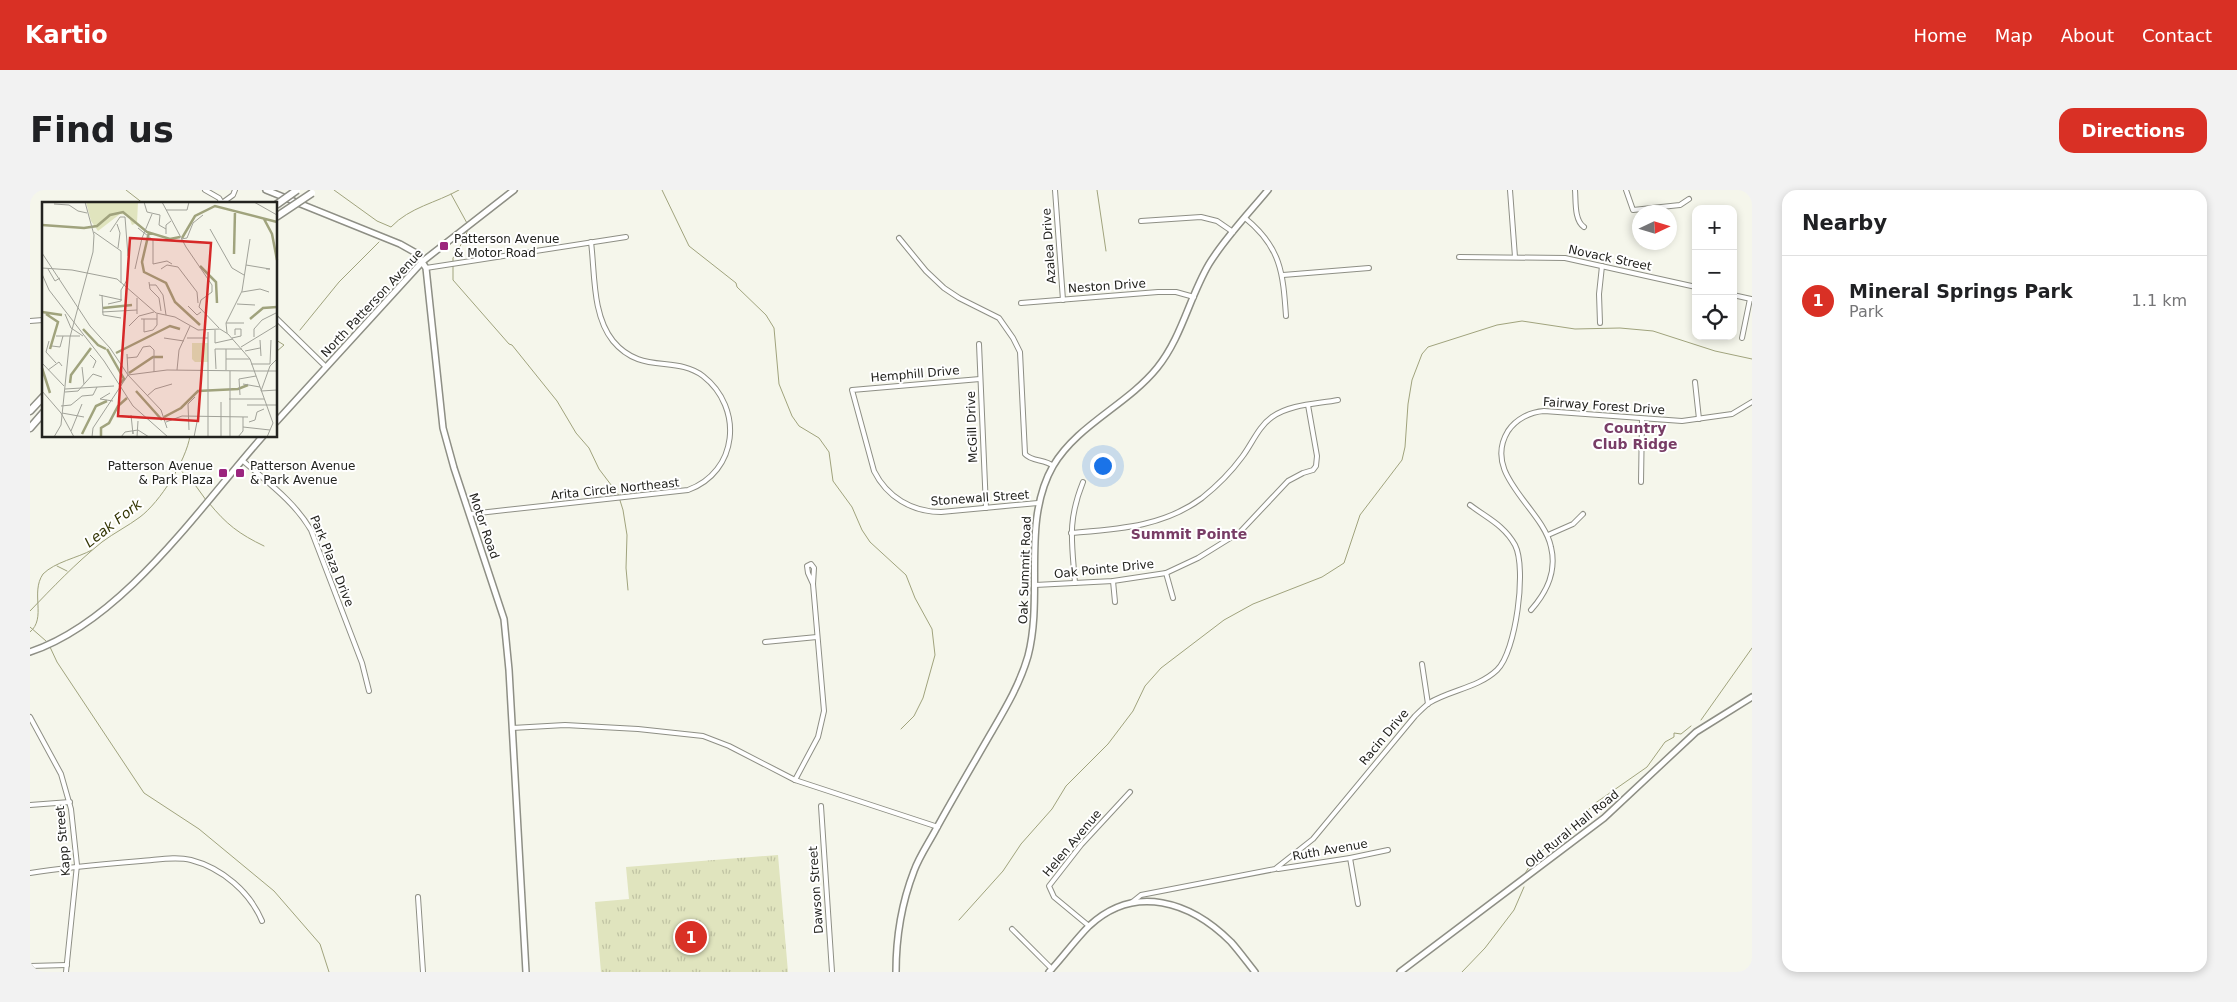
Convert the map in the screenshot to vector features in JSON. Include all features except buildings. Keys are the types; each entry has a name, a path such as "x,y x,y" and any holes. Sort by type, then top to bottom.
{"highway":[{"path":"278,203 297,190"},
{"path":"278,216 314,192"},
{"path":"30,411 42,398"},
{"path":"30,428 42,414"}],"street":[{"path":"205,190 219,198 221,202"},
{"path":"223,202 233,195 235,190"},
{"name":"Motor Road","path":"266,190 393,240 412,250 423,261 426,268 442,428 504,620 526,972"},
{"name":"North Patterson Avenue","path":"278,420 423,261 514,190"},
{"name":"Azalea Drive","path":"1055,190 1063,300"},
{"name":"Oak Summit Road","path":"896,972 904,903 915,869 1007,705 1023,671 1034,619 1038,504 1053,466 1076,437 1156,370 1181,330 1209,264 1268,190"},
{"path":"1510,190 1516,258"},
{"path":"1575,190 1577,214 1580,224 1584,227"},
{"path":"1626,190 1633,210 1680,205 1690,200"},
{"path":"1141,221 1201,217 1218,221 1233,232"},
{"path":"1245,218 1257,228 1270,244 1278,259 1283,275 1286,316"},
{"path":"426,268 626,237"},
{"path":"899,238 926,271 944,288 958,298 995,316 1006,326 1020,352 1025,454 1028,458 1047,462 1053,466"},
{"name":"Arita Circle Northeast","path":"470,514 688,490 712,476 726,456 730,443 729,416 724,402 710,383 696,371 654,364 631,356 617,346 606,332 600,316 591,242"},
{"name":"Novack Street","path":"1459,257 1565,258 1692,286"},
{"path":"1600,323 1599,294 1602,266"},
{"path":"1283,275 1369,268"},
{"name":"Neston Drive","path":"1021,303 1158,292 1176,292 1194,297"},
{"path":"1737,296 1751,299 1742,338"},
{"path":"278,320 326,367"},
{"name":"McGill Drive","path":"979,344 986,508"},
{"name":"Hemphill Drive","path":"852,390 980,379"},
{"path":"1695,382 1699,419"},
{"name":"Stonewall Street","path":"852,390 874,471 881,483 893,496 912,507 926,511 941,512 1038,504"},
{"path":"1071,533 1143,526 1188,507 1215,487 1233,469 1264,424 1272,417 1292,408 1338,400"},
{"name":"Fairway Forest Drive","path":"1531,610 1547,587 1553,568 1551,546 1548,535 1503,469 1502,444 1510,428 1534,412 1544,411 1682,421 1732,414 1752,402"},
{"name":"Oak Pointe Drive","path":"1035,585 1113,581 1166,573 1198,558 1240,532 1288,480 1313,470 1316,466 1317,456 1308,405"},
{"path":"1641,482 1642,419"},
{"path":"30,652 66,635 116,600 160,556 261,438"},
{"name":"Park Plaza Drive","path":"242,460 301,513 311,530 362,663 369,691"},
{"path":"1074,583 1071,533 1074,505 1083,482"},
{"name":"Racin Drive","path":"1131,903 1141,895 1275,869 1313,839 1415,716 1428,704 1477,683 1499,668 1505,657 1518,615 1519,566 1516,547 1501,526 1470,506"},
{"path":"1548,535 1573,524 1583,514"},
{"path":"1166,573 1173,598"},
{"path":"1113,581 1114,602"},
{"path":"796,780 822,725 824,696 813,584"},
{"path":"765,642 817,637"},
{"path":"1422,664 1428,704"},
{"name":"Old Rural Hall Road","path":"1400,972 1604,818 1696,732 1752,697"},
{"name":"Kapp Street","path":"30,717 61,774 70,802 77,865 66,972"},
{"path":"512,728 565,725 696,735 729,746 796,780 938,827"},
{"name":"Helen Avenue","path":"1089,926 1054,897 1049,886 1081,845 1130,792"},
{"path":"30,805 70,802"},
{"name":"Dawson Street","path":"821,806 832,972"},
{"name":"Ruth Avenue","path":"1275,869 1350,858 1388,850"},
{"path":"1350,858 1358,904"},
{"path":"30,873 77,865 179,859 192,861 216,871 241,890 254,903 262,920"},
{"path":"418,897 423,972"},
{"path":"1012,929 1051,971 1089,926 1106,913 1131,903 1148,900 1169,902 1200,917 1230,942 1255,972"},
{"path":"30,966 67,965"}],"green space":[{"path":"778,855 788,972 601,972 595,902 629,899 626,867"}],"waterway":[{"path":"126,190 141,202"},
{"name":"Leak Fork","path":"334,190 377,221 391,227 398,220 415,210 459,190"},
{"path":"662,190 689,246 736,283 737,287 766,315 774,328 779,384 792,416 799,426 819,438 829,452 833,481 852,507 862,530 870,542 906,575 915,598 932,629 935,655 923,698 914,716 901,729"},
{"path":"1097,190 1106,251"},
{"path":"451,194 468,225"},
{"path":"468,229 453,258 453,280 509,344 512,345 557,401 576,433 589,448 599,469 618,494 627,535 626,568 628,590"},
{"name":"Leak Fork","path":"300,330 339,282 379,242"},
{"path":"959,920 1003,871 1021,844 1052,809 1066,786 1108,744 1133,711 1145,686 1161,668 1224,620 1253,604 1322,577 1344,563 1360,515 1402,460 1412,380 1422,354 1428,347 1497,325 1522,321 1575,329 1620,328 1653,331 1715,351 1752,359"},
{"name":"Leak Fork","path":"278,341 284,345 278,350"},
{"name":"Leak Fork","path":"30,611 92,550 140,517 156,502 178,469 190,438"},
{"path":"178,468 193,482 206,500"},
{"path":"209,503 234,528 264,546"},
{"path":"30,632 37,620 39,581 43,574 60,563 92,550"},
{"path":"57,566 67,571"},
{"path":"30,627 46,641"},
{"path":"50,647 57,662 144,793 199,829 274,891 320,944 329,972"},
{"path":"1701,720 1752,648"},
{"path":"1524,875 1534,859 1545,848 1567,832 1594,804 1647,767 1665,742 1674,737 1674,733 1681,734 1691,726"},
{"path":"1462,972 1485,948 1514,910 1524,887"}],"place":[{"name":"Patterson Avenue & Motor Road","path":"444,246"},
{"name":"Patterson Avenue & Park Plaza","path":"223,473"},
{"name":"Patterson Avenue & Park Avenue","path":"240,473"},
{"name":"Mineral Springs Park","path":"691,937"}],"district":[{"name":"Country Club Ridge","path":"1635,436"},
{"name":"Summit Pointe","path":"1189,534"}]}
